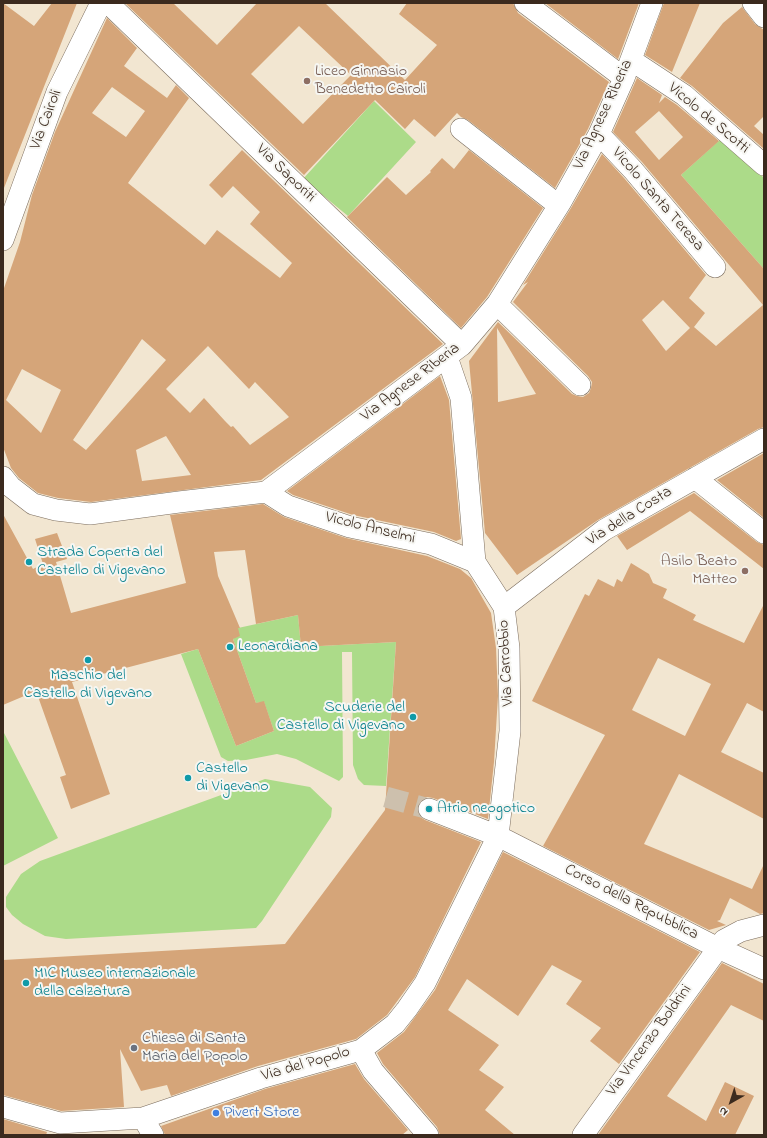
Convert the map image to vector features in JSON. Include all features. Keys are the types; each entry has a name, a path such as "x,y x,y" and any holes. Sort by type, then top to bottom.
{"street":[{"name":"Via Cairoli","path":"3,240 57,92 101,3"},
{"name":"Via Saporiti","path":"108,3 454,351"},
{"name":"Vicolo de Scotti","path":"525,3 627,69 684,95 764,165"},
{"name":"Via Agnese Riberia","path":"266,492 454,351 497,304 558,205 599,134 627,69 652,3"},
{"path":"753,3 764,17"},
{"path":"461,129 558,205"},
{"name":"Vicolo Santa Teresa","path":"599,134 633,170 715,267"},
{"path":"497,304 580,385"},
{"name":"Via Carrobbio","path":"454,351 461,398 476,562 504,607 509,648 510,731 498,836"},
{"name":"Via della Costa","path":"504,607 604,530 764,439"},
{"path":"3,477 11,487 33,504 56,510 90,514 266,492"},
{"path":"695,478 764,533"},
{"name":"Vicolo Anselmi","path":"266,492 288,506 350,527 431,544 476,562"},
{"name":"Corso della Repubblica","path":"429,809 498,836 718,948 764,969"},
{"name":"Via del Popolo","path":"3,1106 58,1129 148,1126 261,1078 361,1050 395,1024 425,982 498,836"},
{"name":"Via Vincenzo Boldrini","path":"582,1135 724,940 740,931 764,925"},
{"path":"361,1050 373,1071 428,1135"}],"green space":[{"path":"374,101 416,142 348,216 303,179"},
{"path":"723,137 764,178 764,269 681,175"},
{"path":"298,615 301,647 396,642 386,786 364,785 358,779 353,765 352,652 342,652 343,777 339,781 296,759 277,754 246,760 228,761 221,757 181,654 198,649 236,746 274,731 264,702 256,703 233,639 238,628"},
{"path":"3,731 58,838 3,866"},
{"path":"265,779 310,787 332,808 331,817 256,928 66,939 45,936 23,924 12,915 6,907 6,897 21,874 40,861"}],"building":[{"path":"3,3 34,26 52,3 77,3 4,188"},
{"path":"125,3 173,3 217,45 257,3 325,3 405,80 437,45 399,14 407,3 513,3 518,13 609,82 588,129 555,188 457,113 435,137 414,119 405,129 375,100 304,175","holes":["299,26 351,75 303,124 251,74"]},
{"path":"545,3 639,3 618,59"},
{"path":"664,3 700,3 672,72 645,55"},
{"path":"742,7 755,24 764,30 764,116 754,126 764,135 764,149 692,86 680,78 723,23"},
{"path":"107,18 137,48 124,66 167,98 176,85 189,98 128,183 205,245 217,230 280,278 292,263 250,224 260,212 233,186 222,198 209,185 242,150 443,344 261,480 91,502 58,498 38,493 19,478 11,468 3,447 3,291 20,242 32,195 55,132","holes":["112,87 145,111 126,137 92,113","142,339 166,360 86,450 73,440","208,346 249,389 255,382 289,417 250,445 204,398 190,413 166,389","22,369 61,390 41,433 6,400","166,436 191,475 142,481 136,450"]},
{"path":"637,78 662,95 659,103 665,97 677,105 719,141 681,175 764,269 764,427 598,520 517,575 485,533 469,361 498,322 572,394 583,397 589,393 592,382 588,376 513,302 528,282 523,285 571,208 602,154 706,275 689,298 705,313 694,327 716,346 763,305 642,162 613,132","holes":["659,111 683,137 659,160 635,132","663,300 690,328 666,351 642,320","497,328 536,394 498,402"]},
{"path":"469,150 543,208 487,297 461,328 347,217 387,177 406,195 431,172 430,171 442,158 454,169"},
{"path":"440,376 449,400 461,539 456,541 434,532 353,515 293,495 287,491"},
{"path":"764,453 764,518 717,480"},
{"path":"694,493 757,542 764,545 764,569 690,511 627,550 617,536"},
{"path":"263,504 284,517 346,538 427,556 460,569 471,578 491,613 496,648 498,696 494,762 488,819 427,797 422,799 418,804 417,810 419,816 425,820 481,842 415,977 387,1015 356,1039 258,1066 171,1096 167,1085 141,1091 120,1049 124,1107 61,1111 3,1095 3,960 285,944 385,810 396,642 301,647 298,615 256,624 245,550 214,552 218,576 240,628 238,628 240,636 233,639 256,703 264,701 274,731 236,746 198,649 72,682 110,794 71,809 60,777 66,775 36,691 3,705 3,514 33,569 43,564 35,539 57,533 67,559 56,562 71,613 186,583 170,515"},
{"path":"631,563 649,574 653,583 667,589 663,598 696,615 693,620 744,643 764,604 764,712 747,703 721,752 764,773 764,819 679,774 644,844 752,889 764,864 764,913 760,914 730,898 720,920 717,921 726,925 709,930 543,846 605,735 532,701 585,594 589,596 598,579 614,587 617,579 622,582","holes":["658,658 711,684 685,736 632,710"]},
{"path":"503,852 700,952 619,1064 590,1041 601,1028 566,1004 582,981 552,965 518,1016 467,979 448,1010 499,1045 479,1070 504,1087 485,1110 515,1135 440,1135 437,1127 383,1064 377,1053 404,1032 435,990"},
{"path":"722,963 764,984 764,1021 731,1005 667,1096 706,1121 725,1082 754,1096 735,1135 598,1135"},
{"path":"355,1064 364,1079 408,1130 402,1135 165,1135 161,1126 265,1089"},
{"path":"3,1119 47,1132 46,1135 3,1135"}],"tunnel":[{"path":"386,797 429,809"}],"place":[{"name":"Liceo Ginnasio Benedetto Cairoli","path":"307,81"},
{"name":"Strada Coperta del Castello di Vigevano","path":"29,562"},
{"name":"Asilo Beato Matteo","path":"745,571"},
{"name":"Leonardiana","path":"230,647"},
{"name":"Maschio del Castello di Vigevano","path":"88,660"},
{"name":"Scuderie del Castello di Vigevano","path":"413,717"},
{"name":"Castello di Vigevano","path":"188,778"},
{"name":"Atrio neogotico","path":"429,809"},
{"name":"MIC Museo internazionale della calzatura","path":"26,983"},
{"name":"Chiesa di Santa Maria del Popolo","path":"134,1048"},
{"name":"Pivert Store","path":"216,1113"}]}
